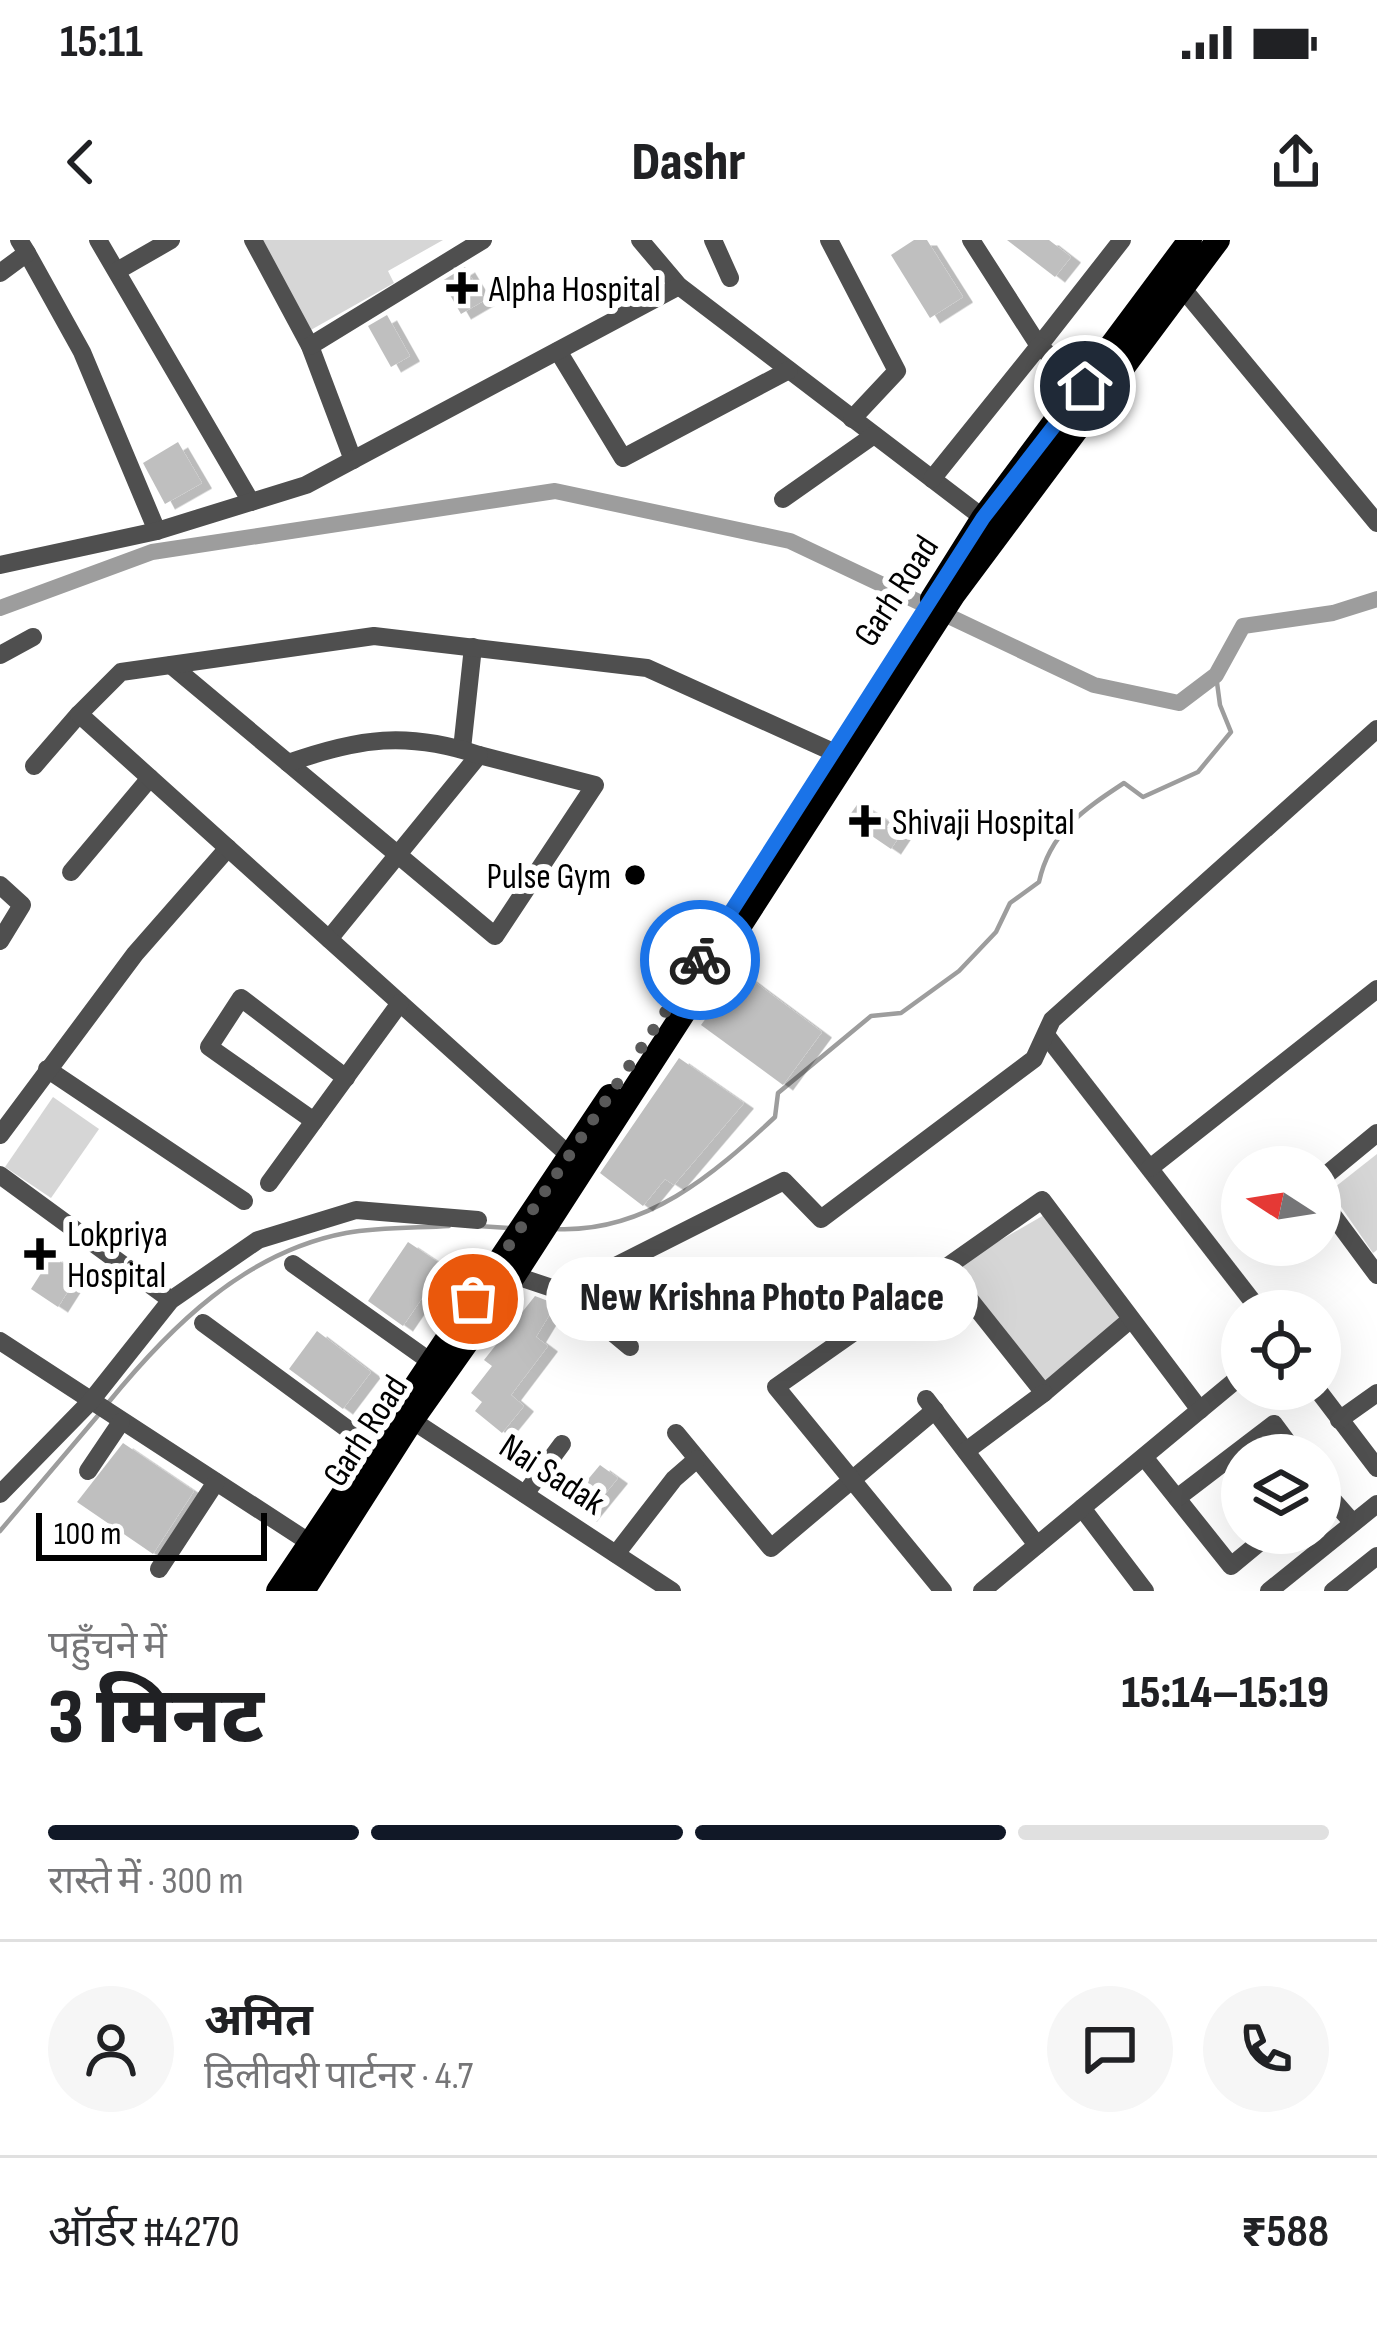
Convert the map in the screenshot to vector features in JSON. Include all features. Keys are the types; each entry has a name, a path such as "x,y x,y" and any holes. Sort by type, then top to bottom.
{"main road":[{"name":"Garh Road","path":"992,524 1175,279 1190,240"},
{"name":"Garh Road","path":"278,1591 318,1548 547,1207 947,590 1085,386 1175,279 1218,240"},
{"name":"Garh Road","path":"775,855 833,752 913,643"},
{"name":"Garh Road","path":"303,1591 318,1548 373,1447 405,1415 431,1362 508,1265"}],"street":[{"path":"98,240 250,502"},
{"path":"116,271 171,240"},
{"path":"253,240 310,346 353,460"},
{"path":"310,346 483,240"},
{"path":"640,240 680,286 992,524"},
{"path":"713,240 730,278"},
{"path":"829,240 897,371 852,419"},
{"path":"970,240 1039,346 1085,386"},
{"path":"932,479 1122,240"},
{"path":"0,273 23,247 82,352 157,531"},
{"path":"1175,279 1377,523"},
{"path":"0,565 157,531 306,485 680,286"},
{"path":"558,351 623,458 789,370"},
{"path":"783,499 874,435"},
{"path":"34,766 121,673 374,636 647,668 833,752"},
{"path":"0,655 33,637"},
{"path":"328,939 398,854 471,752 473,647"},
{"path":"172,665 288,763 495,936 595,785 426,737 343,743 288,763"},
{"path":"79,714 577,1161"},
{"path":"564,1292 784,1181 821,1219 1034,1059 1052,1020 1377,729"},
{"path":"71,872 150,778"},
{"path":"0,1135 46,1069 227,848"},
{"path":"0,885 22,905 0,941"},
{"path":"1150,1168 1377,989"},
{"path":"314,1121 208,1047 241,998 346,1078"},
{"path":"269,1184 400,1003"},
{"path":"1046,1035 1244,1290"},
{"path":"46,1069 244,1201"},
{"path":"1341,1163 1377,1133"},
{"path":"0,1175 172,1300"},
{"path":"943,1591 776,1387 1042,1200 1200,1410"},
{"path":"88,1471 106,1412 172,1300 258,1240 356,1210 478,1220"},
{"path":"1341,1226 1376,1272"},
{"path":"293,1264 431,1362"},
{"path":"508,1265 564,1292 630,1347"},
{"path":"947,1271 1044,1393"},
{"path":"966,1451 1130,1320"},
{"path":"203,1323 373,1447"},
{"path":"0,1341 318,1548"},
{"path":"982,1591 1221,1393"},
{"path":"1339,1420 1377,1393"},
{"path":"676,1433 771,1548 852,1480 930,1405 1037,1545"},
{"path":"1332,1410 1377,1468"},
{"path":"0,1494 106,1412"},
{"name":"Nai Sadak","path":"405,1415 672,1591"},
{"path":"524,1494 562,1444"},
{"path":"1144,1457 1221,1553"},
{"path":"616,1554 674,1479 697,1459"},
{"path":"1177,1498 1221,1464"},
{"path":"158,1569 216,1482"},
{"path":"1269,1591 1377,1504"},
{"path":"1082,1508 1144,1591"},
{"path":"1341,1510 1353,1523"},
{"path":"1221,1554 1231,1566 1246,1554"},
{"path":"1333,1591 1377,1556"}],"shaded area":[{"path":"258,240 443,240 388,271 394,283 309,331"},
{"path":"53,1097 99,1129 51,1198 5,1167"},
{"path":"1377,1154 1377,1250 1373,1253 1341,1207 1341,1182"},
{"path":"1051,1211 1130,1320 1044,1393 947,1271"}],"building":[{"path":"914,240 927,240 963,297 930,318 891,255"},
{"path":"1007,240 1049,240 1071,257 1055,277"},
{"name":"Alpha Hospital","path":"465,267 485,300 461,314 442,281"},
{"path":"387,315 410,356 391,367 368,326"},
{"path":"178,442 202,483 165,504 143,463"},
{"path":"859,802 903,831 891,849 847,819"},
{"path":"740,971 822,1032 783,1085 701,1025"},
{"path":"679,1058 744,1103 674,1185 665,1179 643,1206 600,1173"},
{"path":"408,1242 444,1266 403,1326 368,1301"},
{"path":"52,1256 79,1274 58,1307 31,1289"},
{"path":"535,1296 556,1304 536,1337 548,1346 511,1395 524,1406 502,1433 475,1411 482,1402 471,1393 492,1366 484,1360"},
{"path":"317,1331 371,1372 343,1409 289,1369"},
{"path":"123,1443 194,1491 153,1554 77,1502"},
{"path":"600,1465 618,1478 587,1516 569,1502"}],"waterway":[{"path":"0,608 152,552 555,491 790,541 1094,685 1179,703 1216,675 1243,626 1333,613 1377,599"},
{"path":"556,1229 619,1221 648,1211 702,1179 775,1117 778,1093 871,1016 901,1013 959,971 996,932 1010,903 1039,882 1051,849 1082,813 1124,783 1143,797 1198,772 1231,732 1220,705 1216,675"},
{"path":"108,1403 184,1321 243,1275 275,1257 346,1233 449,1226"},
{"path":"478,1226 509,1228"},
{"path":"0,1531 101,1412"}],"way so far":[{"path":"473,1299 700,960"}],"place":[{"name":"Alpha Hospital","path":"462,288"},
{"name":"Shivaji Hospital","path":"865,821"},
{"name":"Pulse Gym","path":"635,875"},
{"name":"Lokpriya Hospital","path":"40,1254"},
{"name":"New Krishna Photo Palace","path":"473,1299"}],"route":[{"path":"700,960 983,518 1085,386"}]}
